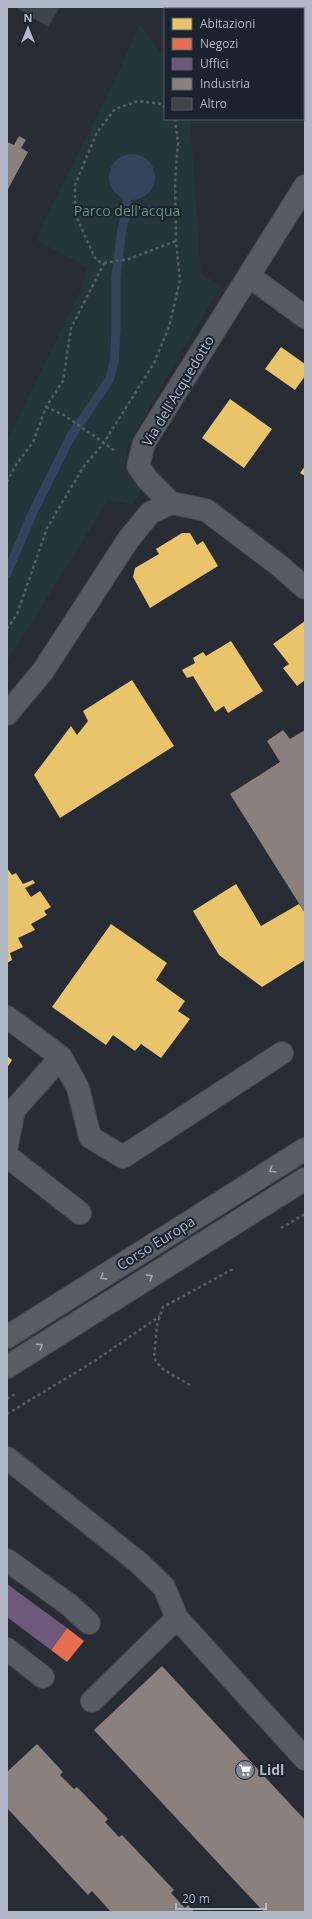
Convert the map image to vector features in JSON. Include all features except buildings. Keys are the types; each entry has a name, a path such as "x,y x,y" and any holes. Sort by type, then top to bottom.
{"main road":[{"name":"Corso Europa","path":"7,1337 305,1149"},
{"name":"Corso Europa","path":"7,1367 305,1179"}],"street":[{"name":"Via dell'Acquedotto","path":"138,466 144,442 305,186"},
{"path":"249,276 305,317"},
{"path":"138,466 148,480 170,503 206,510 280,566 305,588"},
{"path":"7,714 43,671 128,540 150,513 170,503"},
{"path":"7,1017 61,1057 78,1088 90,1137 123,1157 282,1053"},
{"path":"7,1145 14,1110 61,1057"},
{"path":"7,1156 80,1213"},
{"path":"7,1458 138,1562 164,1587 177,1618 305,1759"},
{"path":"7,1560 68,1604 89,1623"},
{"path":"92,1701 177,1618"},
{"path":"7,1649 44,1678"}],"path":[{"path":"164,107 162,104 138,101 115,109 97,132 75,185 75,214 96,260 104,263 129,259 176,241"},
{"path":"7,629 17,614 47,528 84,466 103,444 154,363 169,327 180,280 176,241 175,181 178,144 175,120"},
{"path":"7,482 16,465 33,442 46,407 63,381 71,328 104,263"},
{"path":"46,407 64,415 103,444 138,466"},
{"path":"190,1385 161,1368 154,1358 157,1325 163,1307 235,1268"},
{"path":"7,1414 93,1362 160,1316"}],"green space":[{"name":"Parco dell'acqua","path":"140,25 164,58 164,120 190,120 201,274 221,285 128,444 125,470 142,488 133,505 109,499 7,661 7,441 82,288 87,267 38,241 41,228 111,88"}],"water":[{"path":"128,154 136,154 145,158 151,164 155,177 151,190 145,196 136,200 128,200 119,196 113,190 109,181 109,173 113,164 119,158"}],"waterway":[{"path":"7,573 32,514 71,436 109,380 114,363 116,330 116,276 122,228 128,206 127,200"}],"place":[{"name":"Lidl","path":"245,1770"}]}
